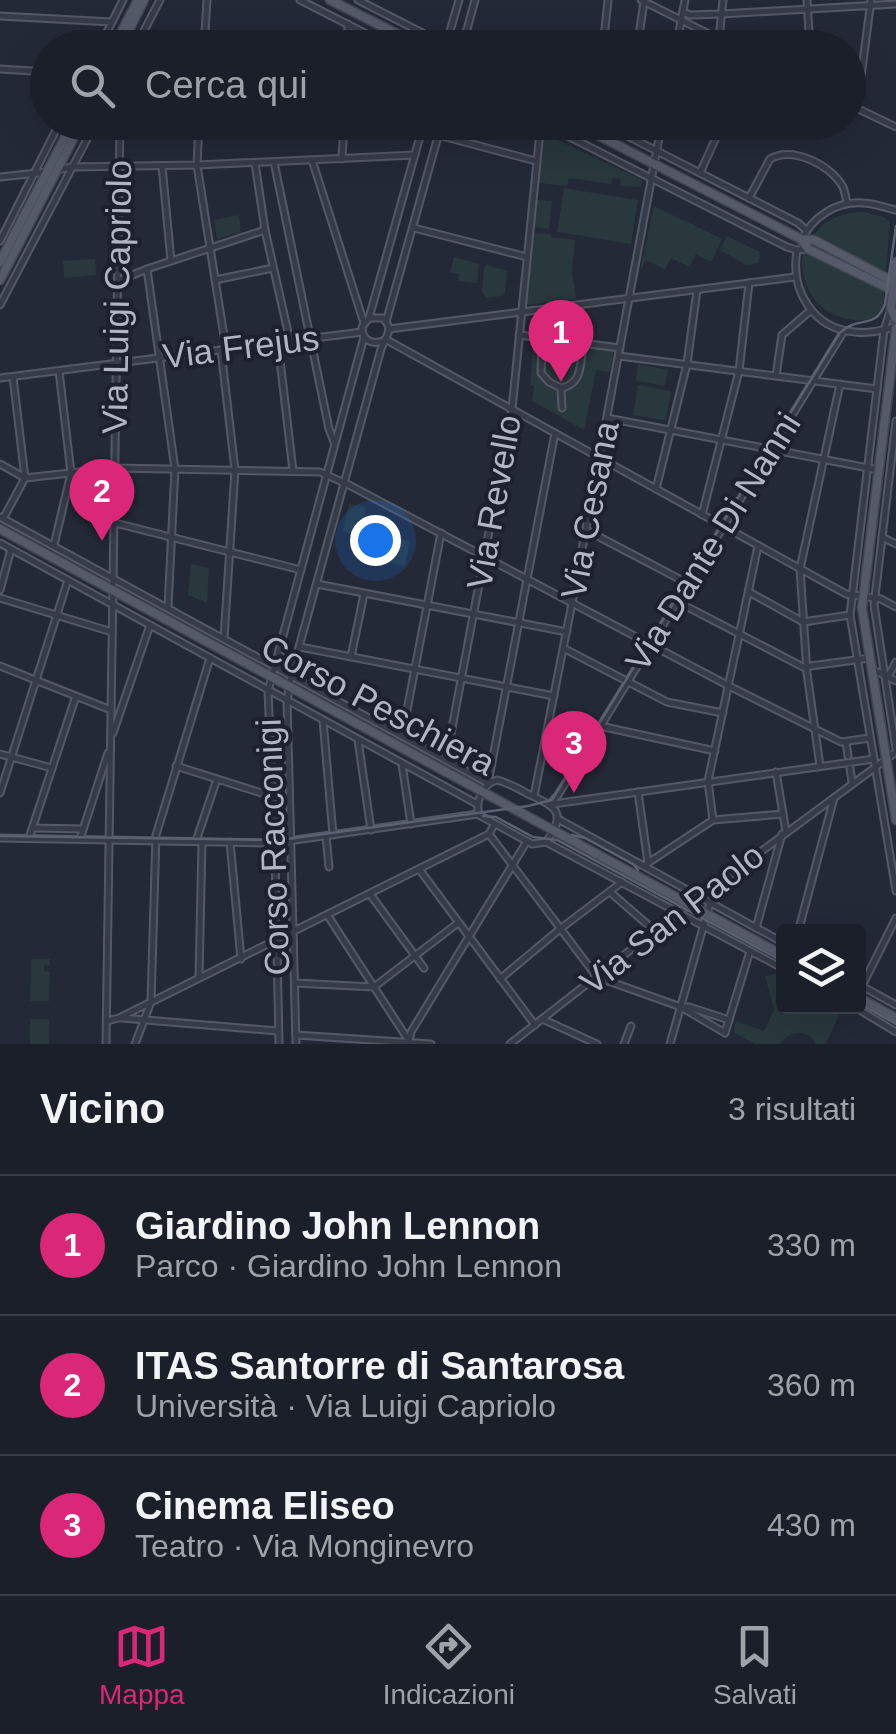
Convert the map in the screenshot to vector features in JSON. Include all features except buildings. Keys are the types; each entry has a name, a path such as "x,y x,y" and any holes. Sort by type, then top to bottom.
{"main road":[{"path":"126,30 141,0"},
{"path":"330,0 389,30"},
{"path":"0,280 65,140"},
{"path":"0,262 71,140"},
{"path":"606,140 804,235 811,245 895,287"},
{"path":"896,262 891,309 896,319"},
{"path":"896,327 863,613 896,820"},
{"name":"Corso Peschiera","path":"0,529 289,688 485,788 776,952"},
{"path":"866,1001 896,1018"}],"street":[{"path":"108,30 124,0"},
{"path":"145,30 160,0"},
{"path":"205,30 207,0"},
{"path":"300,0 360,30"},
{"path":"358,0 415,30"},
{"path":"452,30 459,0"},
{"path":"467,30 475,0"},
{"path":"605,30 608,0"},
{"path":"679,30 685,0"},
{"path":"720,30 723,0"},
{"path":"807,0 809,30"},
{"path":"639,30 643,1 701,30"},
{"path":"866,40 871,3"},
{"path":"683,12 722,14 896,4"},
{"path":"0,16 112,22"},
{"path":"348,24 348,30"},
{"path":"0,69 30,71"},
{"path":"866,113 896,128"},
{"path":"0,240 51,140"},
{"path":"0,306 86,140"},
{"name":"Via Luigi Capriolo","path":"106,1044 120,140"},
{"path":"199,140 197,165 224,349 236,470 224,638"},
{"path":"342,159 343,140"},
{"path":"419,140 363,334 374,343 384,340 846,594 875,597 896,606"},
{"path":"384,340 437,140"},
{"path":"457,140 536,161"},
{"name":"Via Revello","path":"446,760 512,409 539,140"},
{"path":"577,140 798,250 811,245"},
{"path":"635,140 798,223 804,235"},
{"name":"Via Cesana","path":"534,796 658,140"},
{"path":"700,173 714,140"},
{"path":"750,198 770,159 786,153 825,168 844,189 847,204"},
{"path":"0,177 72,167 415,155"},
{"path":"312,160 367,320"},
{"path":"255,162 265,230 290,341"},
{"path":"274,162 328,429 336,444"},
{"path":"162,166 171,261"},
{"path":"896,210 868,203 847,204 824,214 804,235 795,277 811,310 827,323 860,333 896,327"},
{"path":"412,227 527,257"},
{"path":"118,281 265,230"},
{"path":"215,280 273,268"},
{"path":"148,269 175,469 168,607"},
{"path":"367,320 378,316 388,325 521,312 795,277"},
{"path":"702,514 739,371 749,283"},
{"path":"656,489 687,364 698,290"},
{"path":"891,309 884,330 850,615 896,891"},
{"path":"776,376 782,335 811,310"},
{"name":"Via Dante Di Nanni","path":"550,804 844,331"},
{"name":"Via Frejus","path":"0,378 363,334"},
{"name":"Corso Racconigi","path":"279,1044 278,940 265,692 302,570 363,334"},
{"path":"519,335 687,364 878,389"},
{"path":"535,337 542,346 541,373 561,388 579,378 584,344"},
{"name":"Corso Racconigi","path":"296,1044 287,701 384,340"},
{"path":"278,343 293,471"},
{"path":"54,546 71,473 59,370"},
{"path":"2,518 25,478 13,376"},
{"path":"820,766 806,668 800,569 840,384"},
{"path":"561,388 562,408"},
{"path":"607,418 879,470"},
{"path":"550,804 874,762 896,753 874,608 893,478 896,422"},
{"path":"478,814 477,804 485,788 520,623 555,433"},
{"path":"881,457 894,463"},
{"path":"0,464 25,478 114,468 317,472 344,482 840,742 870,738"},
{"name":"Corso Peschiera","path":"2,518 446,760 485,788"},
{"path":"114,523 302,570"},
{"path":"586,530 687,584"},
{"path":"402,736 441,534"},
{"path":"882,538 896,544"},
{"name":"Corso Peschiera","path":"0,543 265,692 477,804"},
{"path":"712,820 708,782 758,546"},
{"path":"0,590 11,549"},
{"path":"100,572 114,562"},
{"path":"0,793 68,580"},
{"path":"317,584 567,632"},
{"path":"748,592 803,622 850,615"},
{"path":"351,657 364,594"},
{"path":"0,598 112,632"},
{"path":"676,601 806,668 870,658"},
{"path":"80,839 150,625"},
{"path":"300,646 554,696"},
{"path":"564,648 668,702 723,713"},
{"path":"279,651 285,662 297,656"},
{"path":"135,1044 151,1002 156,841 210,658"},
{"path":"886,676 896,662"},
{"path":"0,666 111,710"},
{"path":"872,672 896,681"},
{"path":"30,838 76,696"},
{"path":"323,720 330,866"},
{"path":"600,726 715,751"},
{"path":"358,740 372,830"},
{"path":"846,742 848,756"},
{"path":"0,754 52,768"},
{"name":"Via San Paolo","path":"510,1044 852,783 874,762"},
{"path":"402,764 410,824"},
{"path":"176,766 272,796"},
{"path":"850,768 852,783"},
{"path":"756,928 784,833 776,772"},
{"path":"199,980 199,841 217,779"},
{"path":"0,838 274,842 478,814 527,842 546,842 558,819 550,804 503,781 494,780 485,788"},
{"path":"638,792 647,866"},
{"name":"Via San Paolo","path":"800,924 835,795"},
{"path":"647,866 712,820 783,814"},
{"path":"558,819 776,939"},
{"path":"107,1021 199,980 489,834 494,824"},
{"path":"33,828 83,829"},
{"path":"489,834 597,977 680,1008 725,1032"},
{"path":"230,842 241,958"},
{"path":"409,1043 411,1032 527,842"},
{"path":"546,842 776,965"},
{"path":"419,869 535,1024"},
{"path":"500,980 622,882"},
{"path":"610,892 655,931"},
{"path":"370,894 424,968"},
{"path":"670,1044 710,902"},
{"path":"328,915 409,1043"},
{"path":"866,974 896,918"},
{"path":"294,983 374,987 458,923"},
{"path":"885,941 896,936"},
{"path":"725,1032 750,951"},
{"path":"866,988 895,1003"},
{"path":"680,1008 689,1006 729,1020"},
{"path":"706,1012 725,1032"},
{"path":"866,1014 896,1032"},
{"path":"120,1018 278,1031"},
{"path":"542,1019 597,1044"},
{"path":"624,1044 632,1026"},
{"path":"296,1034 431,1044"}],"shaded area":[{"path":"557,140 642,180 641,187 620,186 621,179 613,178 611,184 569,178 567,186 538,183 542,141"},
{"path":"564,188 638,200 631,244 557,232"},
{"path":"536,200 552,201 549,229 534,227"},
{"path":"654,206 722,239 711,262 696,254 689,267 671,258 665,270 646,260 640,271"},
{"path":"864,212 890,222 886,272 814,235 836,217"},
{"path":"239,215 241,232 217,239 214,220"},
{"path":"533,233 575,240 572,271 576,299 526,305"},
{"path":"727,236 760,252 758,263 746,265 720,250"},
{"path":"803,252 884,292 880,313 870,319 854,320 821,306 804,277"},
{"path":"454,257 479,264 477,283 458,281 459,274 450,272"},
{"path":"95,259 96,275 64,278 63,261"},
{"path":"487,265 507,271 502,296 486,298 482,293"},
{"path":"534,335 615,343 610,372 596,370 584,430 532,401"},
{"path":"638,364 668,370 665,386 636,381"},
{"path":"638,385 671,391 666,421 633,415"},
{"path":"349,504 366,507 360,536 343,532"},
{"path":"395,538 410,541 405,566 390,563"},
{"path":"191,564 209,568 207,603 188,595"},
{"path":"31,959 50,959 50,965 44,966 44,971 50,972 49,1001 30,1001"},
{"path":"776,973 776,1014 839,1014 826,1044 816,1044 808,1035 798,1033 780,1044 755,1044 733,1032 736,1021 764,1031 774,1010 765,976"},
{"path":"30,1019 49,1019 49,1044 30,1044"}],"tram line":[{"path":"0,836 280,840 552,800 839,334 881,312 896,226"},
{"path":"483,816 496,817 533,837 557,840 776,958"},
{"path":"572,835 585,838 638,870"},
{"path":"866,1007 896,1024"}],"place":[{"name":"Giardino John Lennon","path":"561,382"},
{"name":"ITAS Santorre di Santarosa","path":"102,541"},
{"name":"Cinema Eliseo","path":"574,793"}]}
